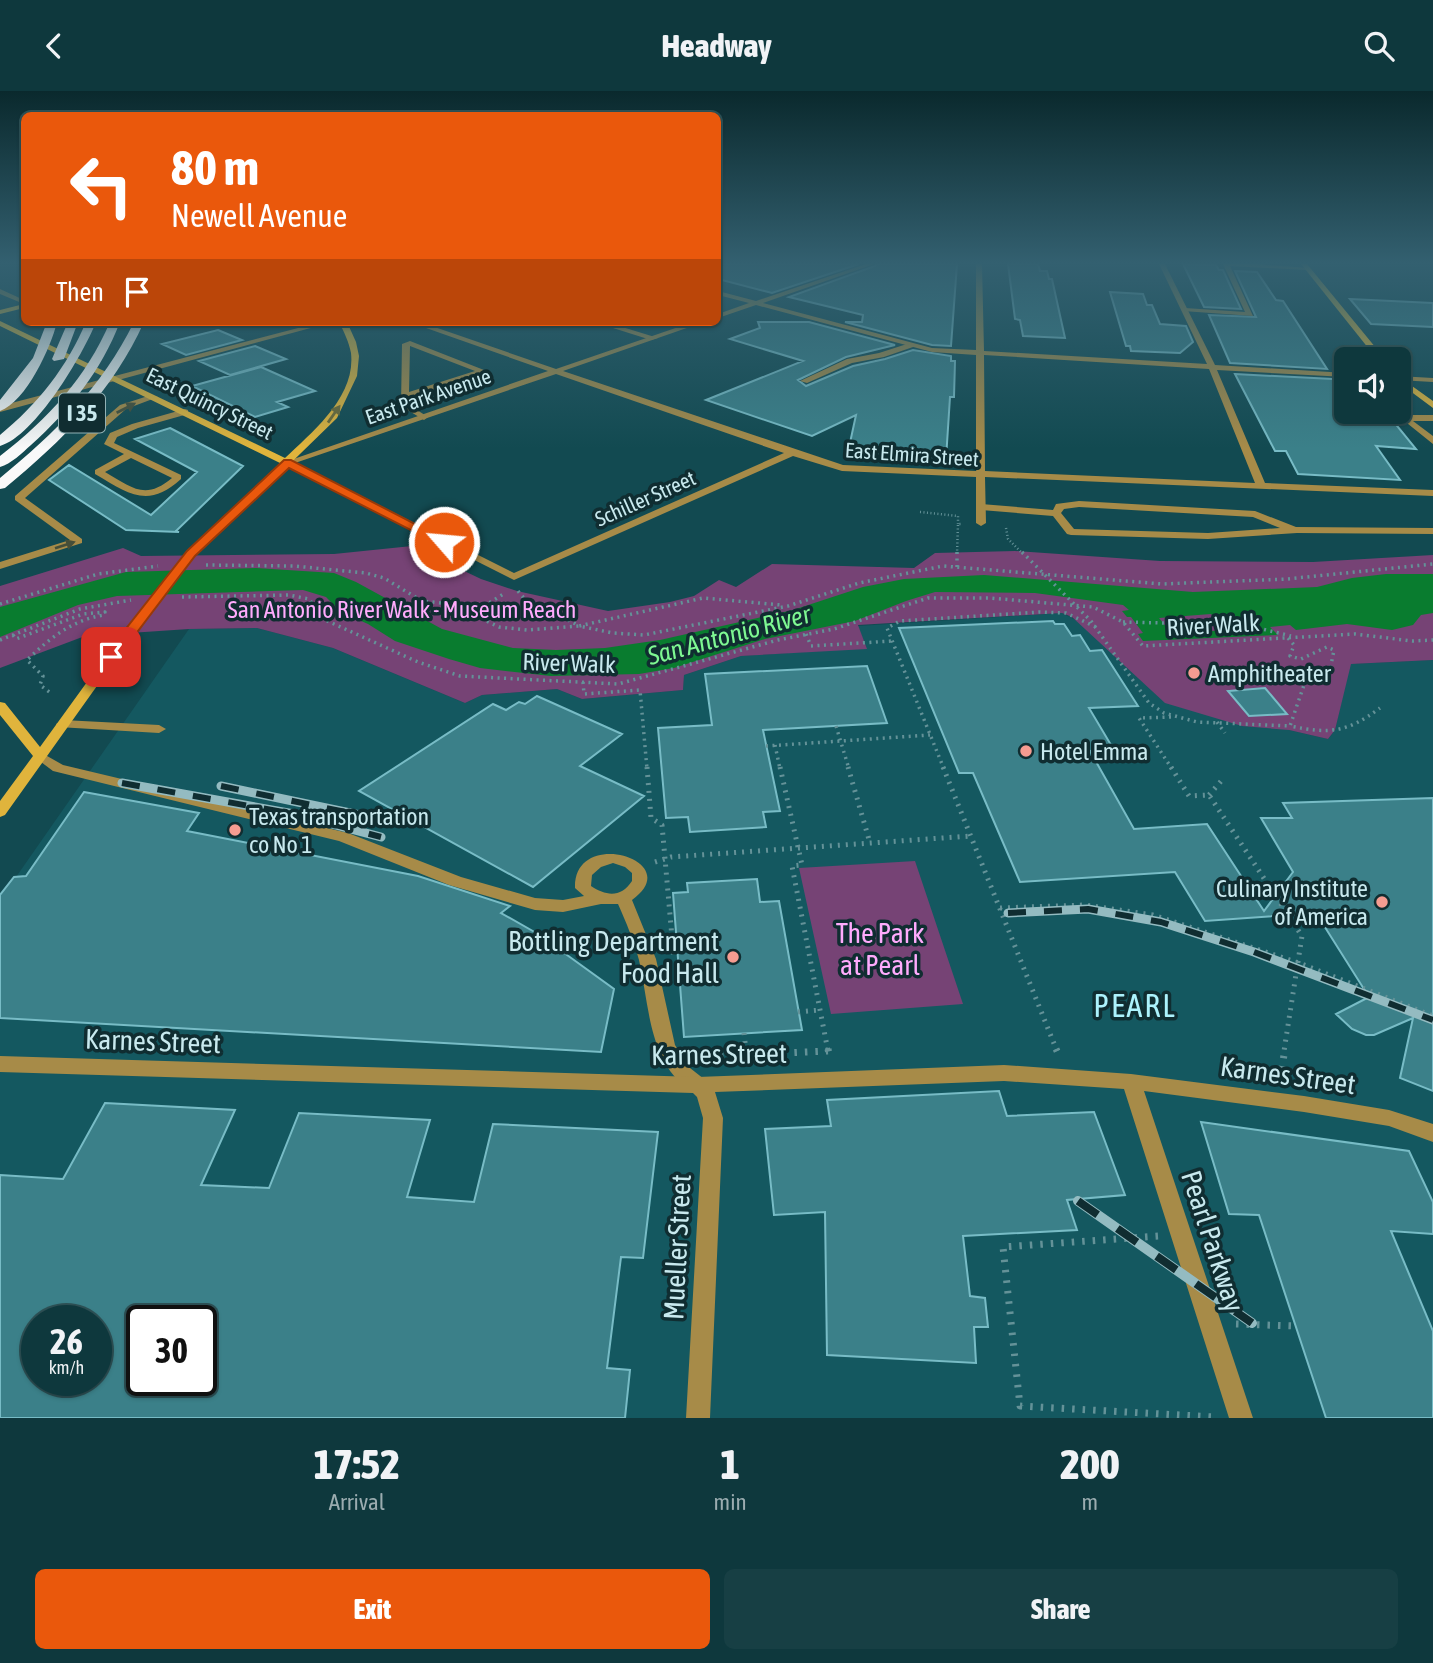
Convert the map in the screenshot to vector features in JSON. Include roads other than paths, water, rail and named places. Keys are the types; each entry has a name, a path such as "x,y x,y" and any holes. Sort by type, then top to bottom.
{"highway":[{"path":"0,408 37,360 51,326"},
{"name":"I 35","path":"0,426 29,399 53,367 66,344 72,326"},
{"name":"I 35","path":"0,442 27,419 51,393 72,360 88,326"},
{"name":"I 35","path":"0,463 70,399 97,362 112,326"},
{"name":"I 35","path":"0,485 56,439 93,400 121,361 137,326"}],"main road":[{"name":"East Quincy Street","path":"6,326 287,463"},
{"path":"0,812 125,638 191,554 334,416 353,376 355,356 345,326"},
{"path":"1354,326 1371,347"},
{"path":"1411,388 1433,405"},
{"path":"0,706 40,756"}],"street":[{"path":"0,408 314,326"},
{"name":"East Elmira Street","path":"425,326 823,464 869,471 1433,493"},
{"path":"612,326 654,338"},
{"name":"East Park Avenue","path":"287,463 688,326"},
{"path":"840,326 932,350 1334,374"},
{"path":"980,326 981,523"},
{"path":"1193,326 1262,487"},
{"path":"405,396 478,374 480,370 407,344 405,396 405,406 424,417"},
{"path":"804,381 850,361 881,355 910,345"},
{"path":"1411,379 1433,380"},
{"path":"0,566 78,541 19,498 123,407 154,397"},
{"path":"131,454 98,472 140,495 163,492 178,477 155,465 131,454 109,444 113,435 185,412"},
{"path":"1411,418 1433,418"},
{"path":"1411,423 1433,442"},
{"name":"Schiller Street","path":"514,577 792,453"},
{"name":"East Quincy Street","path":"287,463 514,577"},
{"path":"1056,513 1060,506 1079,504 1255,514 1297,530"},
{"path":"981,507 1056,513 1071,532 1208,536 1297,530 1433,531"},
{"path":"63,724 159,729"},
{"path":"40,756 58,768 344,837 454,881 535,904 563,906 599,899 623,898 640,886 640,870 624,860 613,858 591,865 582,880 583,888 599,899"},
{"name":"Mueller Street","path":"623,898 646,958 666,1048 683,1077 706,1093 713,1118 698,1418"},
{"name":"Karnes Street","path":"0,1064 697,1085 1004,1073 1131,1082 1277,1101 1389,1118 1433,1133"},
{"name":"Pearl Parkway","path":"1131,1082 1241,1418"}],"water":[{"name":"San Antonio River","path":"256,568 334,573 356,582 442,629 513,648 556,650 605,648 660,640 793,610 863,587 904,579 984,575 1193,592 1317,587 1352,578 1386,574 1433,574 1433,613 1421,615 1413,625 1392,630 1347,624 1296,630 1290,625 1270,627 1278,635 1143,641 1138,634 1143,633 1131,617 1127,617 1122,611 1129,610 1123,605 1035,593 935,592 855,621 765,639 674,668 639,674 551,676 480,668 395,641 368,624 341,612 326,597 303,590 117,596 78,605 0,637 0,607 126,572","holes":["1211,614 1225,630 1172,634 1159,618"]}],"railway":[{"path":"122,783 294,814 381,837"},
{"path":"221,786 374,818"},
{"path":"1008,913 1088,909 1161,922 1254,952 1433,1020"},
{"path":"1078,1201 1252,1323"}],"place":[{"name":"Amphitheater","path":"1194,673"},
{"name":"Hotel Emma","path":"1026,751"},
{"name":"Texas transportation co No 1","path":"235,830"},
{"name":"Culinary Institute of America","path":"1382,902"},
{"name":"Bottling Department Food Hall","path":"733,957"}],"district":[{"name":"PEARL","path":"1135,1005"}],"park label":[{"name":"San Antonio River Walk - Museum Reach","path":"402,609"},
{"name":"The Park at Pearl","path":"880,949"}]}
